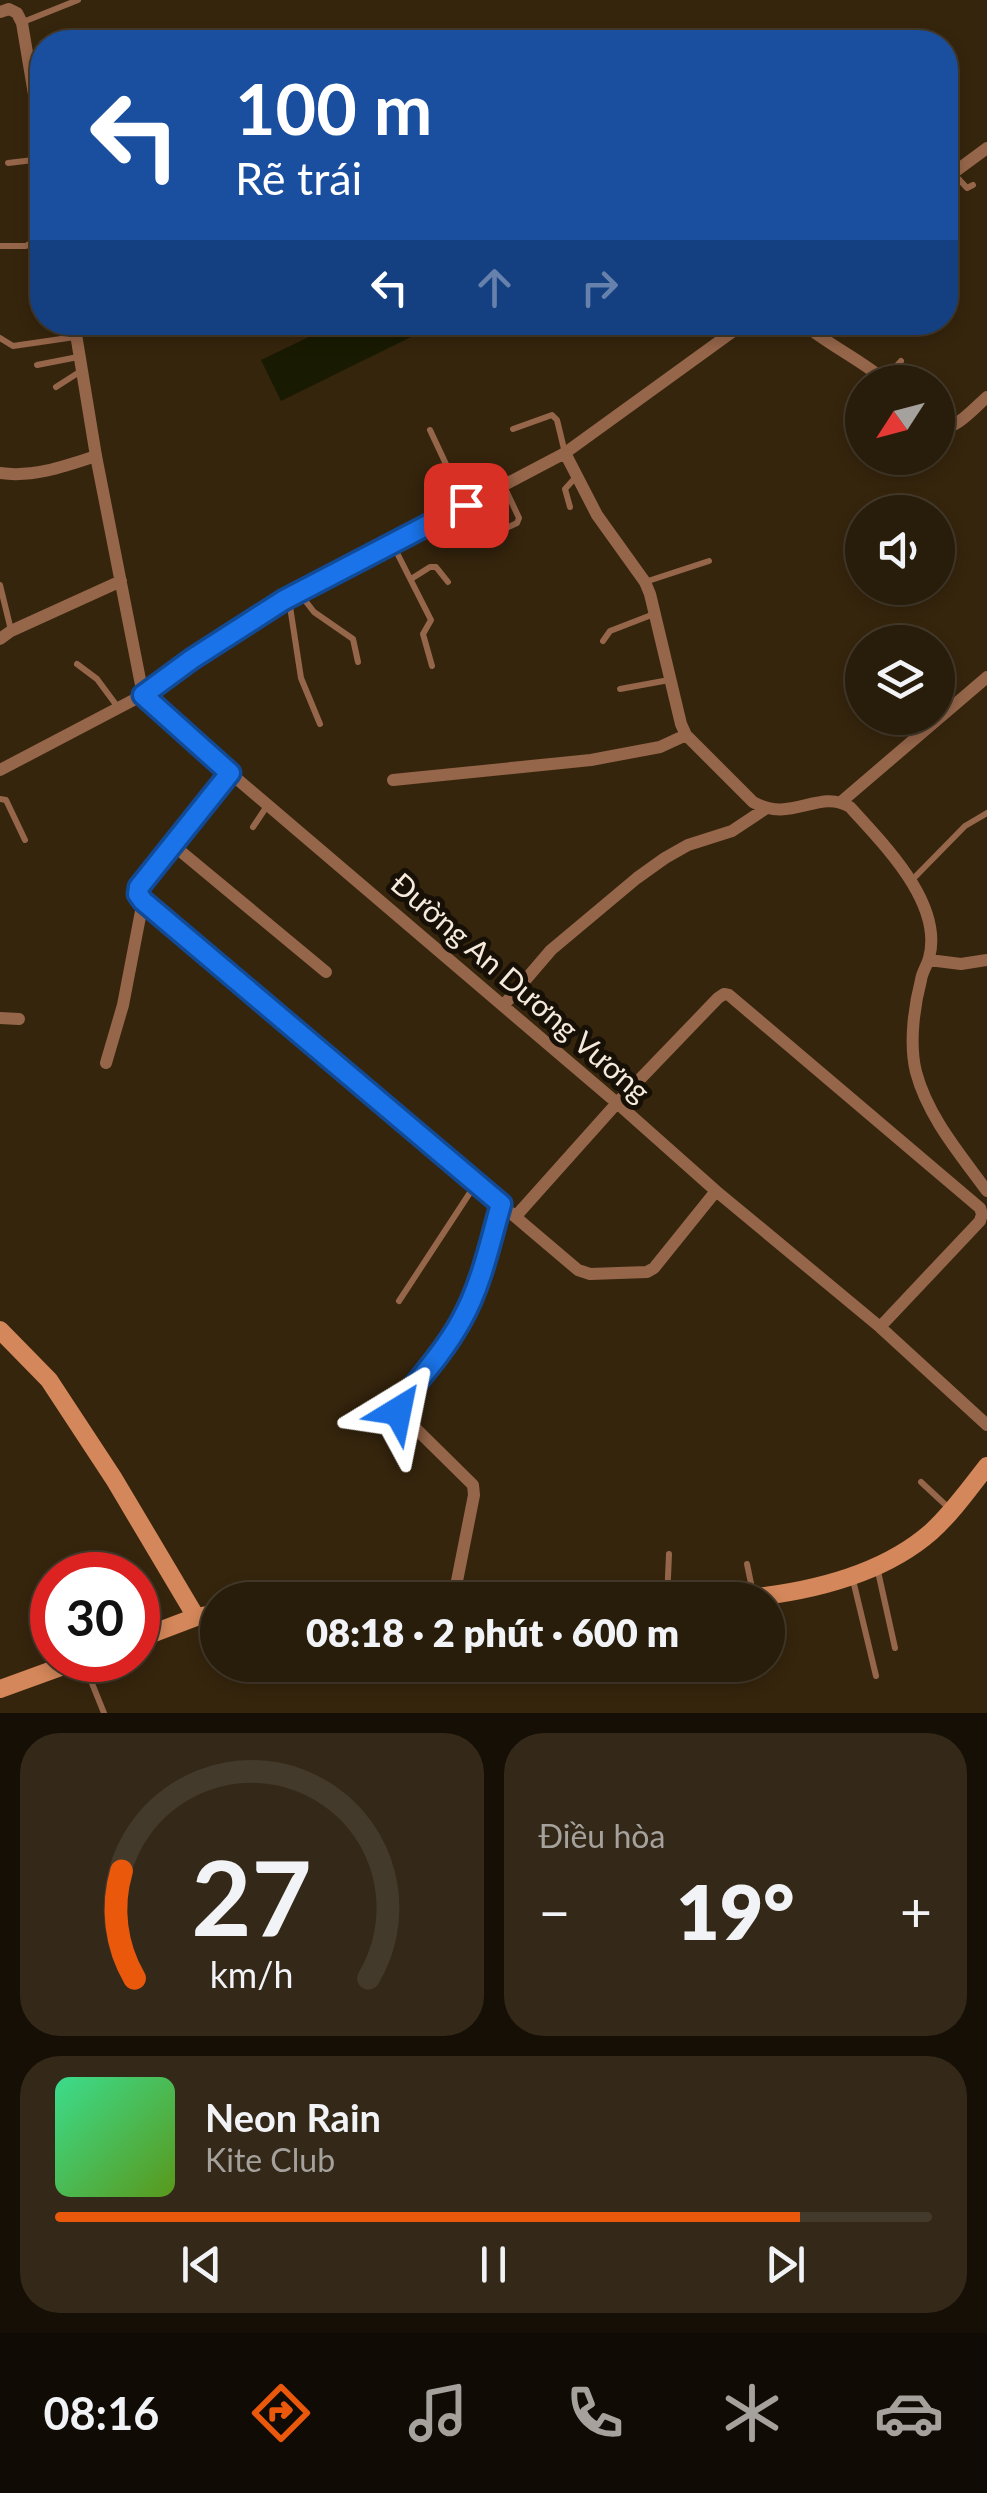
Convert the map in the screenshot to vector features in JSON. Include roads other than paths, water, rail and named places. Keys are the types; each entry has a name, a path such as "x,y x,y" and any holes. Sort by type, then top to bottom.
{"main road":[{"path":"0,1330 49,1380 123,1493 196,1617"},
{"path":"785,1592 840,1582 903,1552 952,1511 987,1466"},
{"path":"160,1631 200,1616"},
{"path":"0,1689 30,1678"}],"street":[{"path":"0,12 10,9 22,23 30,71"},
{"path":"958,169 987,148"},
{"path":"76,335 143,695"},
{"path":"0,770 143,695 294,595 565,453 728,335"},
{"path":"817,335 864,365"},
{"path":"955,425 987,398"},
{"path":"565,453 597,514 645,582 686,735 753,802 765,808 778,811 831,800 850,807 912,880 930,927 932,944 921,978 913,1033 915,1070 938,1124 987,1191"},
{"path":"0,473 49,470 96,456"},
{"path":"6,635 121,581"},
{"path":"841,802 987,677"},
{"name":"Đường An Dương Vương","path":"143,695 716,1191 880,1327 987,1425"},
{"path":"394,780 591,760 660,747 686,735"},
{"path":"230,773 139,887 143,901 578,1270 590,1274 640,1274 654,1268 716,1191"},
{"path":"503,1006 551,950 637,878 688,845 732,831 765,808"},
{"path":"173,845 326,972"},
{"path":"106,1062 143,901"},
{"path":"929,960 961,964 987,960"},
{"path":"516,1216 617,1103 721,996 734,997 980,1208 980,1221 880,1327"},
{"path":"0,1018 19,1019"},
{"path":"456,1582 473,1485 397,1410 463,1318 484,1266 501,1204"}],"lane":[{"path":"22,23 78,0"},
{"path":"8,163 30,160"},
{"path":"958,182 966,188 973,185"},
{"path":"0,246 30,244"},
{"path":"0,338 13,346 56,335"},
{"path":"898,365 901,361"},
{"path":"37,365 81,363"},
{"path":"56,387 81,363"},
{"path":"512,430 552,415 557,420 565,453"},
{"path":"430,430 482,542"},
{"path":"570,507 566,489 577,476"},
{"path":"500,531 519,518 504,486"},
{"path":"393,544 432,620 423,634 432,666"},
{"path":"645,582 709,561"},
{"path":"411,579 436,567 448,582"},
{"path":"0,585 6,635"},
{"path":"294,595 353,639 358,662"},
{"path":"294,595 302,678 320,724"},
{"path":"603,641 610,631 655,614"},
{"path":"77,664 96,679 118,707"},
{"path":"620,689 671,680"},
{"path":"0,799 6,800 24,840"},
{"path":"253,827 268,805"},
{"path":"912,880 965,826 987,813"},
{"path":"399,1301 476,1182"},
{"path":"921,1482 952,1511"},
{"path":"668,1582 669,1554"},
{"path":"746,1564 750,1582"},
{"path":"876,1564 895,1648"},
{"path":"852,1576 876,1676"},
{"path":"91,1682 104,1713"}]}
